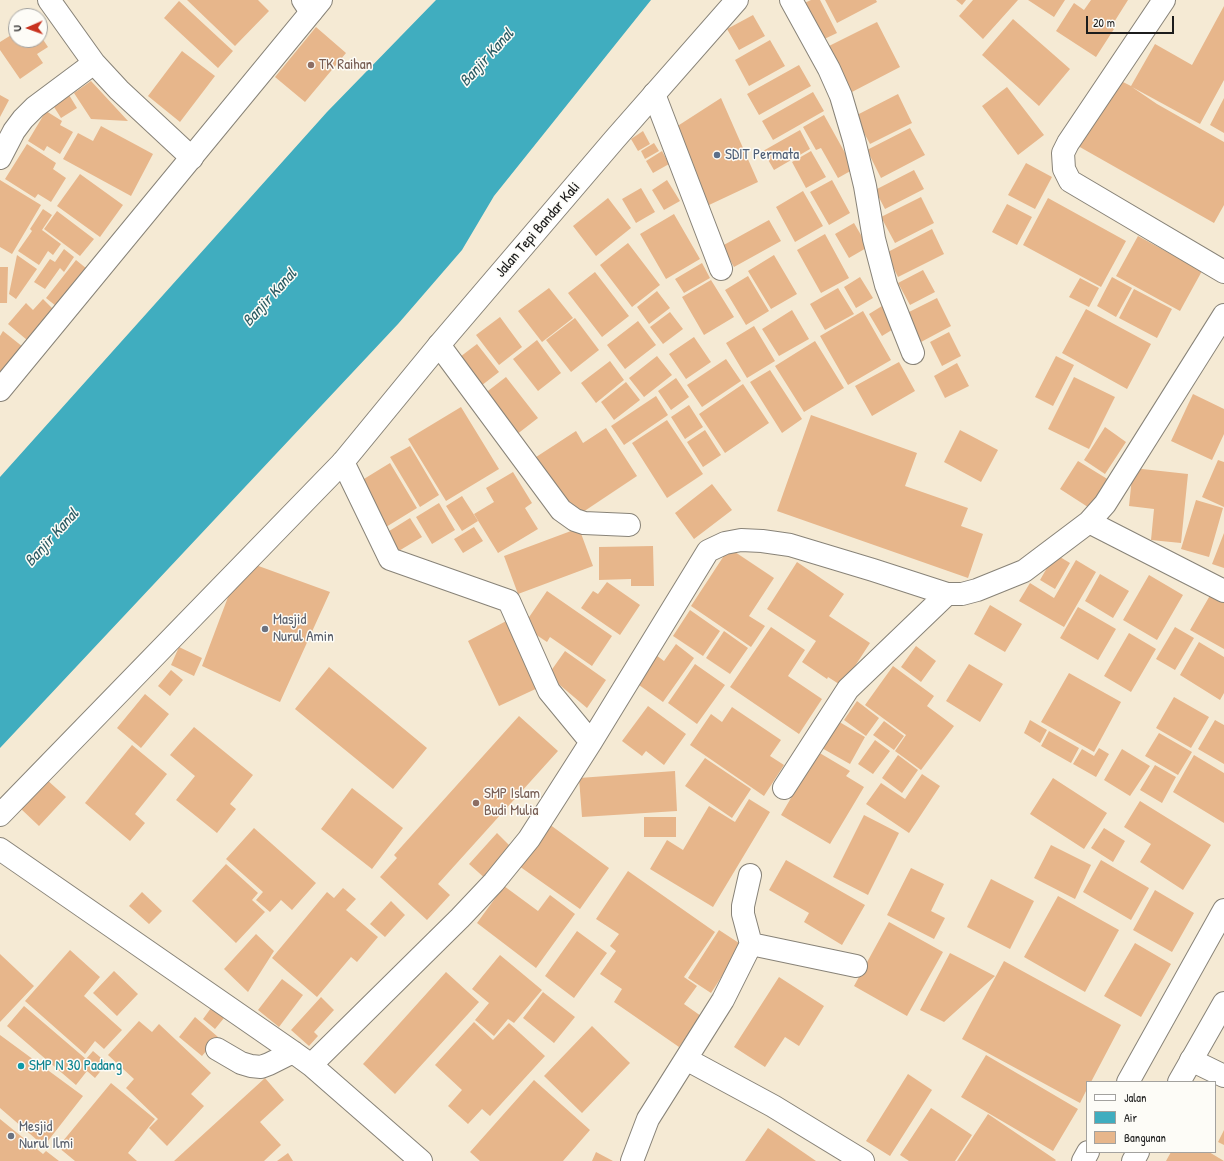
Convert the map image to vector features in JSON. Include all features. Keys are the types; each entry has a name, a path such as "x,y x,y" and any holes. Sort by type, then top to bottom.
{"street":[{"path":"49,0 94,63 119,90 192,158"},
{"name":"Jalan Tepi Bandar Kali","path":"0,816 343,462 439,345 654,94 737,0"},
{"path":"791,0 829,69 841,96 854,140 865,186 874,239 886,285 914,353"},
{"path":"1164,0 1068,143 1063,153 1064,169 1070,181 1224,272"},
{"path":"0,390 192,158 311,4"},
{"path":"0,158 23,119 35,107 94,63"},
{"path":"654,94 721,269"},
{"path":"311,1065 460,918 494,882 529,839 591,742 708,551 724,542 741,540 755,540 790,545 947,594 962,594 998,583 1024,571 1089,522 1105,504 1224,315"},
{"path":"439,345 561,510 575,520 584,523 629,525"},
{"path":"343,462 390,559 509,601 549,691 591,742"},
{"path":"1089,522 1224,591"},
{"path":"784,788 848,690 947,594"},
{"path":"0,849 311,1065 421,1161"},
{"path":"632,1161 648,1119 722,1000 751,944 743,914 743,906 750,875"},
{"path":"1129,1081 1224,910"},
{"path":"751,944 856,966"},
{"path":"1180,1081 1224,1003"},
{"path":"217,1049 241,1063 261,1067 293,1052"},
{"path":"686,1059 773,1106 863,1161"},
{"path":"1191,1060 1224,1076"}],"water":[{"name":"Banjir Kanal","path":"436,0 651,0 494,196 462,250 398,324 0,748 0,477 327,112"}],"building":[{"path":"187,0 258,0 269,11 235,46"},
{"path":"811,0 820,0 837,33 818,42 800,5"},
{"path":"825,0 876,0 877,2 837,23"},
{"path":"956,0 966,0 962,5"},
{"path":"973,0 1018,0 983,39 959,16"},
{"path":"1028,0 1065,0 1054,17"},
{"path":"1091,0 1128,0 1111,27 1114,29 1096,57 1056,31 1074,3 1084,10"},
{"path":"179,1 233,51 218,68 164,18"},
{"path":"1224,6 1224,80 1200,124 1132,87 1157,104 1224,142 1224,205 1214,223 1078,146 1117,79 1131,86 1155,44 1192,65"},
{"path":"753,15 765,36 739,50 727,29"},
{"path":"1013,19 1070,69 1039,106 982,55"},
{"path":"877,22 900,67 850,93 827,47"},
{"name":"TK Raihan","path":"316,27 346,53 305,102 275,77"},
{"path":"8,37 8,48 46,48 37,54 43,63 20,79 0,50 0,42"},
{"path":"770,40 785,66 749,86 735,60"},
{"path":"182,51 215,76 180,122 148,96"},
{"path":"799,65 811,86 759,115 747,94"},
{"path":"91,81 128,121 91,119 74,93"},
{"path":"1007,87 1044,135 1018,155 982,106"},
{"path":"66,90 77,108 61,118 49,99"},
{"path":"813,92 824,111 773,140 762,121"},
{"path":"898,94 912,123 870,144 855,116"},
{"path":"0,95 9,100 0,117"},
{"name":"SDIT Permata","path":"721,98 758,182 709,205 676,127"},
{"path":"1224,98 1224,133 1210,125"},
{"path":"46,111 62,121 60,125 73,132 60,154 47,146 44,151 28,141"},
{"path":"824,115 854,169 838,178 821,148 816,150 803,127"},
{"path":"101,126 153,154 131,196 63,159 78,133 93,141"},
{"path":"910,128 925,155 881,178 867,150"},
{"path":"800,130 810,149 774,170 763,151"},
{"path":"643,131 650,144 638,151 631,139"},
{"path":"654,143 659,151 645,159 641,151"},
{"path":"27,144 56,163 53,169 66,178 51,202 38,194 35,198 5,179"},
{"path":"662,151 669,164 653,173 646,161"},
{"path":"811,151 826,177 806,188 792,162"},
{"path":"1026,163 1052,177 1035,209 1008,195"},
{"path":"914,170 924,189 885,209 875,190"},
{"path":"80,174 123,205 100,237 57,206"},
{"path":"0,180 41,205 12,254 0,247"},
{"path":"667,180 680,201 664,210 652,190"},
{"path":"832,180 850,213 829,225 810,192"},
{"path":"641,188 655,212 636,223 622,199"},
{"path":"803,191 823,226 795,242 776,207"},
{"path":"921,197 934,223 895,243 881,217"},
{"path":"608,198 631,228 596,256 573,226"},
{"path":"1048,198 1126,241 1101,287 1023,245"},
{"path":"1007,204 1032,217 1017,245 992,232"},
{"path":"43,209 52,215 42,230 61,244 53,255 48,251 39,265 18,251 32,231 30,229"},
{"path":"57,211 94,239 80,256 44,229"},
{"path":"674,214 700,259 666,279 640,234"},
{"path":"769,220 781,241 734,267 722,246"},
{"path":"854,223 868,247 849,258 835,234"},
{"path":"932,229 944,254 898,277 886,253"},
{"path":"825,234 849,278 821,293 797,250"},
{"path":"1138,236 1202,271 1180,311 1116,276"},
{"path":"628,243 660,285 632,307 600,265"},
{"path":"64,249 74,257 64,272 60,268 45,289 34,282 50,259 55,262"},
{"path":"17,255 37,269 16,299 9,294"},
{"path":"774,255 797,294 771,309 748,271"},
{"path":"76,260 92,273 61,310 46,298"},
{"path":"702,263 710,278 684,293 675,279"},
{"path":"0,267 8,267 7,303 0,303"},
{"path":"923,270 935,292 910,305 898,283"},
{"path":"595,272 629,316 602,337 568,293"},
{"path":"748,276 769,311 746,325 725,290"},
{"path":"860,277 873,298 856,308 844,287"},
{"path":"1112,277 1132,288 1116,317 1097,306"},
{"path":"1080,278 1099,288 1089,307 1069,297"},
{"path":"711,280 734,317 704,335 682,297"},
{"path":"549,288 573,318 542,342 518,311"},
{"path":"838,288 854,314 825,330 810,304"},
{"path":"1134,289 1172,309 1157,338 1119,318"},
{"path":"657,291 670,308 649,324 637,307"},
{"path":"937,298 951,326 921,342 907,313"},
{"path":"43,299 53,309 27,340 8,324 26,303 33,310"},
{"path":"882,306 895,328 882,336 869,314"},
{"path":"1086,309 1151,344 1127,389 1062,353"},
{"path":"792,310 809,339 779,356 762,329"},
{"path":"863,311 891,360 848,385 820,336"},
{"path":"670,312 683,329 663,344 650,327"},
{"path":"500,317 522,347 499,365 476,335"},
{"path":"575,318 599,350 571,372 546,340"},
{"path":"638,321 656,345 625,369 607,345"},
{"path":"754,326 775,361 747,378 726,343"},
{"path":"3,331 23,347 0,376 0,336"},
{"path":"949,332 961,356 942,366 930,342"},
{"path":"694,337 711,362 686,379 669,354"},
{"path":"537,340 561,373 538,391 513,359"},
{"path":"815,341 844,388 804,412 775,366"},
{"path":"477,344 499,372 477,389 456,360"},
{"path":"657,356 672,375 644,397 629,378"},
{"path":"1056,356 1074,365 1053,406 1035,397"},
{"path":"726,359 741,381 702,407 687,385"},
{"path":"610,361 624,380 596,403 581,383"},
{"path":"899,362 915,391 872,416 855,386"},
{"path":"957,363 969,386 945,398 934,376"},
{"path":"770,370 802,419 782,433 750,382"},
{"path":"506,377 538,418 516,435 484,394"},
{"path":"1074,377 1115,397 1089,449 1048,429"},
{"path":"676,378 689,397 671,410 658,391"},
{"path":"626,382 640,400 614,420 601,402"},
{"path":"743,384 769,423 725,453 699,414"},
{"path":"1193,394 1224,409 1224,434 1212,460 1171,441"},
{"path":"656,396 668,415 624,445 611,426"},
{"path":"689,405 703,427 685,439 671,417"},
{"path":"461,407 499,469 446,501 408,439"},
{"path":"811,415 917,453 905,486 968,508 961,526 983,534 968,578 777,511"},
{"path":"667,420 703,474 667,498 632,443"},
{"path":"1105,427 1126,442 1105,474 1084,460"},
{"path":"606,428 637,476 580,514 574,506 564,512 530,461 576,431 583,443"},
{"path":"705,430 721,455 703,467 687,442"},
{"path":"960,430 998,450 981,482 944,462"},
{"path":"410,446 439,495 420,507 390,457"},
{"path":"1218,460 1224,462 1224,507 1202,497"},
{"path":"1078,461 1109,480 1091,509 1060,489"},
{"path":"390,463 417,508 386,527 359,482"},
{"path":"1133,468 1188,474 1181,543 1151,540 1154,509 1129,506"},
{"path":"513,472 532,503 525,508 538,529 498,553 474,514 494,502 486,488"},
{"path":"712,484 732,510 694,539 675,513"},
{"path":"462,496 478,521 462,531 446,506"},
{"path":"1196,500 1223,508 1209,557 1181,549"},
{"path":"439,503 455,530 432,544 416,517"},
{"path":"410,518 422,537 397,552 386,533"},
{"path":"474,527 483,541 463,553 454,539"},
{"path":"579,528 593,566 518,594 504,556"},
{"path":"1224,533 1224,568 1212,564"},
{"path":"653,546 654,586 631,586 631,579 599,580 599,547"},
{"path":"729,548 774,578 749,616 765,626 751,647 691,606"},
{"path":"1055,554 1070,563 1055,589 1040,580"},
{"name":"Masjid Nurul Amin","path":"242,560 330,592 280,702 202,666"},
{"path":"1076,560 1096,572 1064,627 1019,601 1030,583 1054,598"},
{"path":"797,562 844,594 829,616 870,643 842,686 828,677 827,679 802,662 816,641 767,609"},
{"path":"1100,574 1129,591 1113,618 1085,601"},
{"path":"1149,575 1183,595 1157,640 1123,620"},
{"path":"607,582 640,605 620,635 581,608 593,591 598,594"},
{"path":"547,591 612,636 592,666 550,637 547,642 523,626"},
{"path":"1212,592 1224,599 1224,649 1190,630"},
{"path":"990,605 1022,624 1005,652 974,634"},
{"path":"1078,607 1116,629 1098,660 1060,638"},
{"path":"690,610 720,631 703,656 673,636"},
{"path":"512,618 542,686 499,706 468,641"},
{"path":"771,627 805,650 788,676 822,699 799,734 730,687"},
{"path":"1175,627 1194,638 1175,670 1156,659"},
{"path":"724,631 748,648 730,674 706,658"},
{"path":"1129,633 1156,649 1131,692 1104,676"},
{"path":"1199,642 1224,657 1224,693 1220,700 1180,675"},
{"path":"676,644 694,658 663,702 632,680 652,652 664,661"},
{"path":"916,646 936,661 921,682 901,667"},
{"path":"179,647 202,658 194,676 171,665"},
{"path":"565,651 606,680 587,708 548,675"},
{"path":"695,664 725,685 697,724 668,703"},
{"path":"969,664 1003,684 980,722 946,701"},
{"path":"893,666 934,696 927,706 954,726 921,770 895,751 906,735 865,705"},
{"path":"329,667 427,748 393,789 295,709"},
{"path":"171,670 183,680 170,696 158,686"},
{"path":"1069,673 1121,702 1094,752 1041,722"},
{"path":"145,694 169,714 141,748 117,728"},
{"path":"1174,697 1209,717 1191,748 1156,728"},
{"path":"857,701 879,718 866,736 844,720"},
{"path":"648,706 686,734 664,765 646,751 642,756 622,741"},
{"path":"732,707 781,740 770,756 784,765 764,796 690,745 711,714 722,722"},
{"name":"SMP Islam Budi Mulia","path":"519,716 558,751 438,884 450,895 427,920 380,877 397,858 394,855"},
{"path":"836,720 865,737 850,764 820,747"},
{"path":"1030,720 1047,730 1040,743 1024,733"},
{"path":"1215,720 1224,725 1224,764 1198,749"},
{"path":"884,721 904,736 894,750 873,735"},
{"path":"194,727 253,775 230,804 236,809 217,833 176,800 195,776 170,755"},
{"path":"1049,731 1079,748 1071,763 1041,746"},
{"path":"1159,733 1192,752 1178,775 1145,756"},
{"path":"875,740 890,751 873,774 858,764"},
{"path":"132,745 167,774 135,814 145,823 130,841 85,803"},
{"path":"1099,748 1109,754 1096,777 1073,764 1082,749 1094,756"},
{"path":"1122,749 1150,766 1130,796 1104,780"},
{"path":"818,752 850,771 846,776 864,787 830,844 781,815"},
{"path":"898,755 918,770 902,793 882,778"},
{"path":"1194,755 1224,773 1224,823 1173,792"},
{"path":"705,758 751,789 732,818 685,786"},
{"path":"1155,765 1176,777 1162,803 1140,790"},
{"path":"675,771 677,811 582,817 579,778"},
{"path":"922,774 940,786 909,833 866,804 881,783 905,799"},
{"path":"1053,778 1107,813 1084,849 1030,814"},
{"path":"46,779 66,797 39,826 20,808"},
{"path":"352,788 403,828 372,869 321,829"},
{"path":"749,799 770,812 713,907 650,869 667,840 683,850 709,806 735,822"},
{"path":"1140,801 1211,845 1183,890 1140,862 1151,844 1124,827"},
{"path":"864,815 899,833 868,895 833,877"},
{"path":"644,817 676,817 676,837 644,837"},
{"path":"549,824 609,868 580,909 519,866"},
{"path":"254,828 316,883 292,910 281,900 270,912 256,900 263,892 226,859"},
{"path":"1104,828 1125,841 1113,862 1091,848"},
{"path":"497,833 514,850 487,880 469,864"},
{"path":"1051,845 1091,865 1075,899 1034,878"},
{"path":"786,860 865,905 842,945 804,922 809,913 769,890"},
{"path":"1101,860 1149,888 1131,920 1083,892"},
{"path":"226,864 258,893 252,900 265,912 236,943 192,901"},
{"path":"911,868 944,884 931,911 945,918 934,939 887,915"},
{"path":"628,871 715,932 684,977 697,986 684,1004 701,1016 679,1047 614,1002 622,989 600,974 616,951 610,946 619,934 596,919"},
{"path":"991,879 1034,901 1010,949 967,927"},
{"path":"504,886 538,911 550,895 575,914 536,968 477,923"},
{"path":"343,888 356,899 346,910 378,937 357,962 351,957 317,997 272,958 327,892 334,898"},
{"path":"1155,890 1194,913 1172,952 1133,930"},
{"path":"142,892 162,911 149,924 129,906"},
{"path":"1058,896 1119,930 1085,992 1024,957"},
{"path":"391,901 405,915 385,937 370,924"},
{"path":"889,922 943,952 907,1016 854,986"},
{"path":"719,930 742,945 711,993 688,978"},
{"path":"577,931 607,953 574,998 545,976"},
{"path":"256,934 274,951 248,992 224,969"},
{"path":"1135,943 1171,964 1141,1017 1104,996"},
{"path":"70,950 100,977 84,996 122,1030 104,1049 95,1041 85,1054 25,1001"},
{"path":"950,953 995,976 944,1022 920,1010"},
{"path":"0,954 34,986 0,1022"},
{"path":"500,955 542,990 514,1023 508,1019 494,1036 475,1020 489,1003 472,989"},
{"path":"1004,961 1121,1025 1092,1081 1086,1081 1086,1091 1080,1103 962,1039"},
{"path":"114,971 138,994 117,1016 93,993"},
{"path":"446,972 479,1002 395,1094 363,1064"},
{"path":"779,977 824,1006 799,1046 785,1037 765,1067 734,1047"},
{"path":"282,979 303,995 279,1027 258,1010"},
{"path":"543,992 575,1017 554,1043 523,1018"},
{"path":"321,997 334,1010 314,1032 318,1036 309,1046 291,1030"},
{"path":"24,1006 86,1059 93,1051 107,1063 95,1078 87,1071 76,1085 7,1026"},
{"path":"211,1008 224,1018 215,1029 203,1019"},
{"path":"195,1017 218,1037 202,1056 179,1037"},
{"path":"139,1021 152,1032 159,1024 211,1073 191,1094 204,1106 167,1146 149,1128 158,1119 126,1088 134,1079 108,1055"},
{"path":"474,1022 493,1040 509,1023 545,1056 490,1116 482,1109 468,1124 448,1106 462,1090 435,1065"},
{"path":"592,1026 630,1063 582,1113 544,1076"},
{"name":"SMP N 30 Padang","path":"0,1035 83,1096 44,1146 0,1108"},
{"path":"986,1055 1078,1109 1053,1151 961,1097"},
{"path":"908,1074 932,1090 890,1156 866,1141"},
{"path":"265,1078 284,1100 260,1122 281,1145 264,1161 174,1161"},
{"path":"534,1080 590,1130 563,1161 480,1161 470,1152"},
{"path":"111,1083 155,1119 128,1153 137,1161 75,1161 58,1147"},
{"path":"931,1108 972,1135 955,1161 909,1161 900,1155"},
{"path":"988,1114 1056,1160 957,1161"},
{"name":"Mesjid Nurul Ilmi","path":"0,1119 43,1154 46,1151 59,1161 0,1161"},
{"path":"768,1128 816,1161 745,1161"},
{"path":"1224,1130 1224,1145 1218,1142"},
{"path":"596,1152 613,1161 592,1161"},
{"path":"288,1153 293,1161 277,1161"},
{"path":"1170,1153 1211,1153 1224,1161 1166,1161"}],"place":[{"name":"TK Raihan","path":"311,65"},
{"name":"SDIT Permata","path":"717,155"},
{"name":"Masjid Nurul Amin","path":"265,629"},
{"name":"SMP Islam Budi Mulia","path":"476,803"},
{"name":"SMP N 30 Padang","path":"21,1066"},
{"name":"Mesjid Nurul Ilmi","path":"11,1136"}]}
